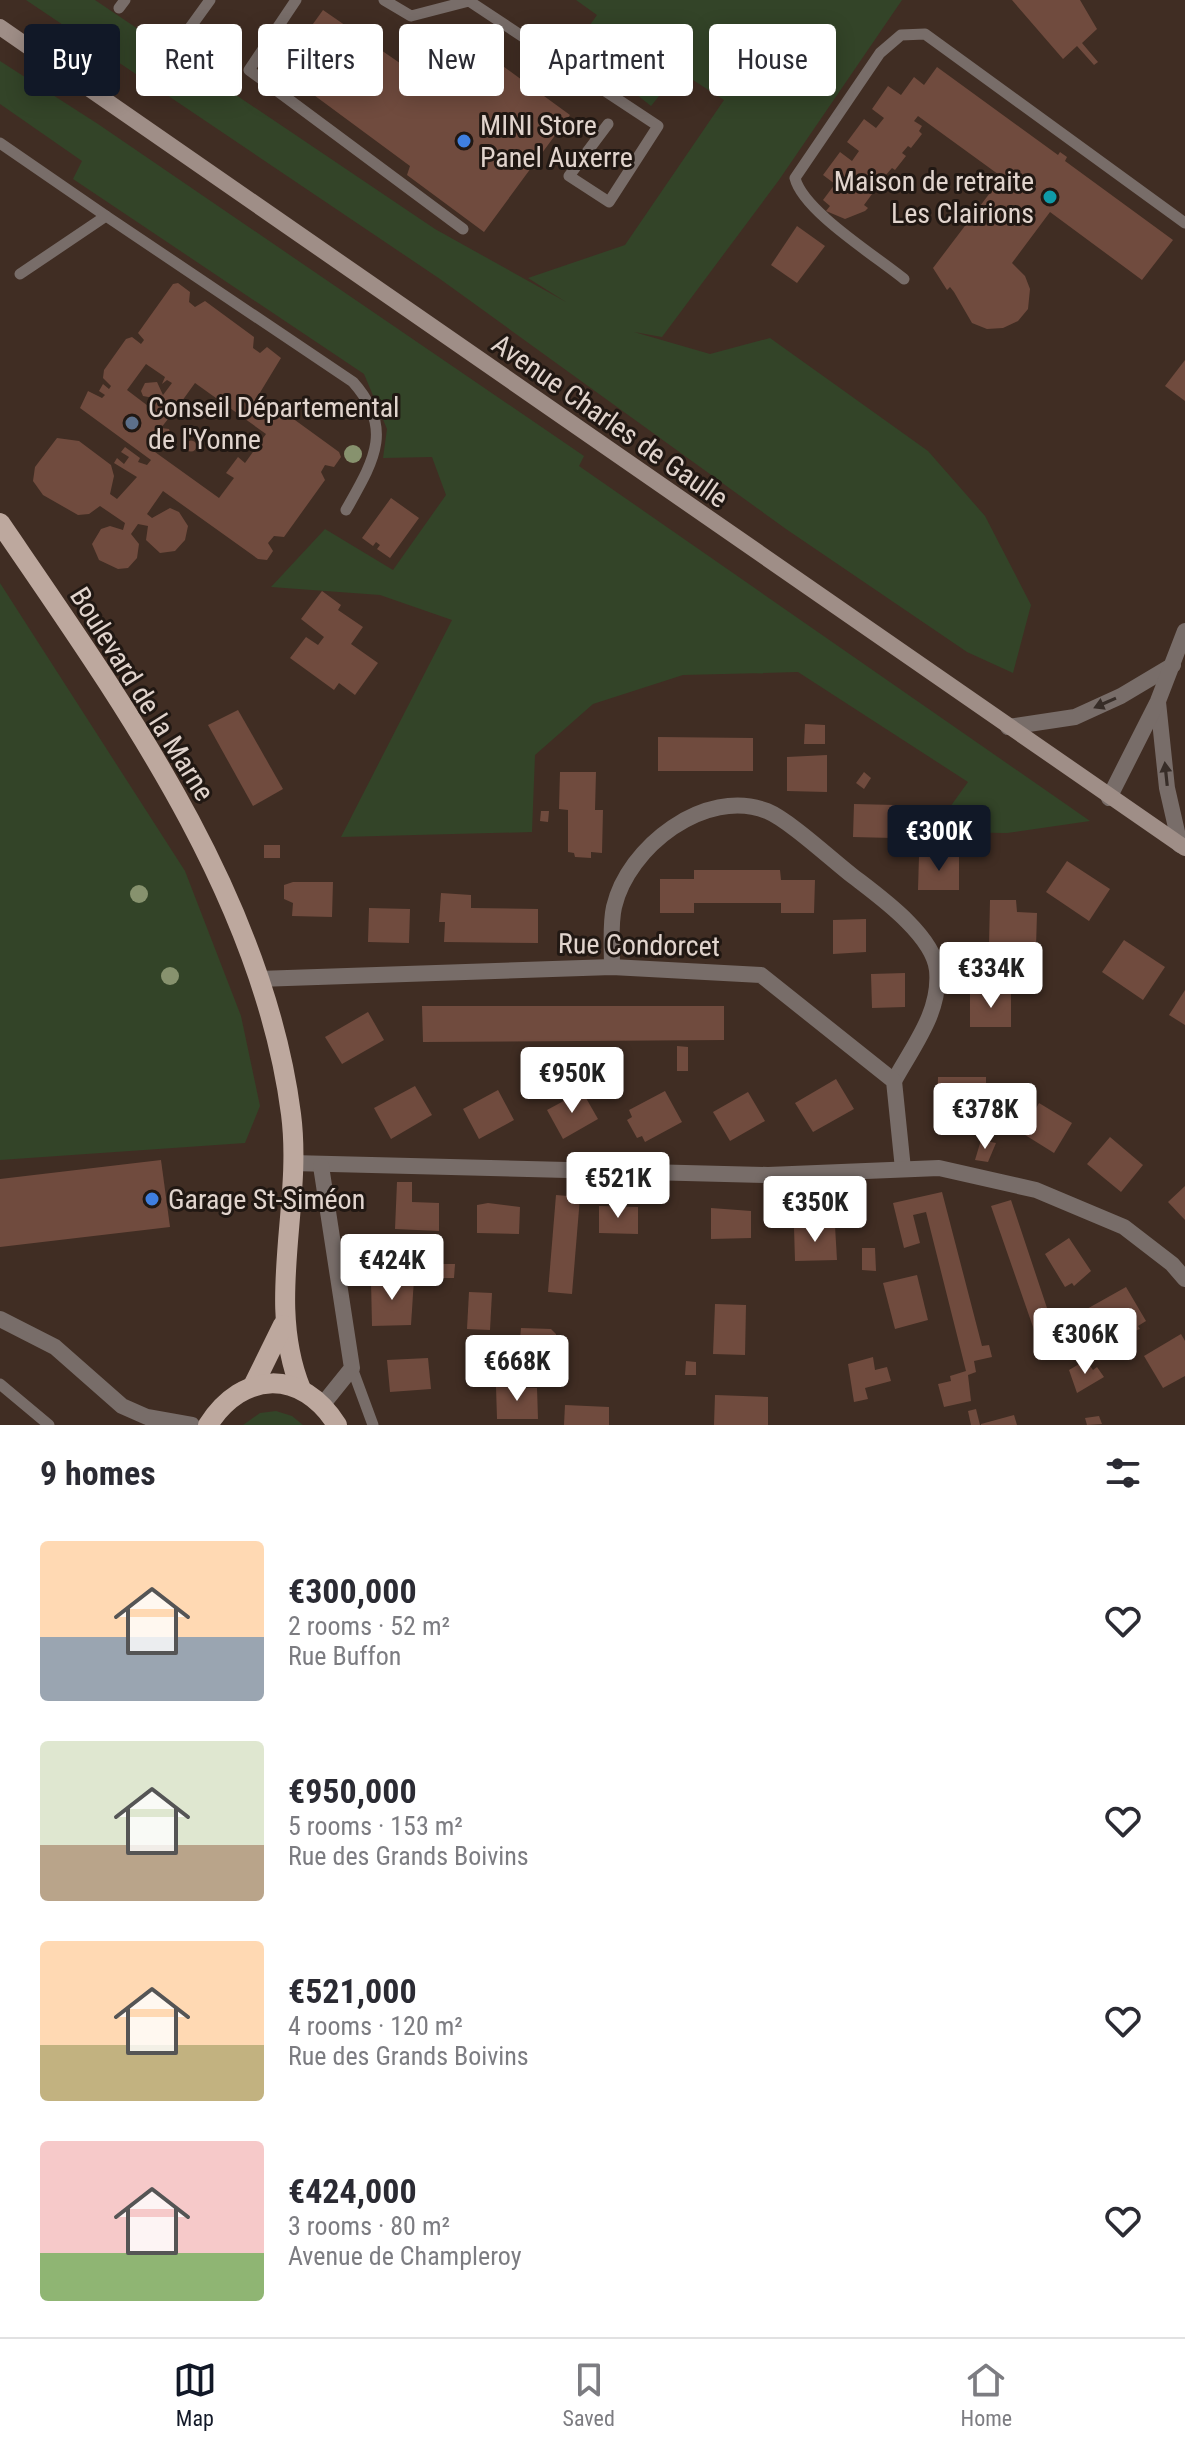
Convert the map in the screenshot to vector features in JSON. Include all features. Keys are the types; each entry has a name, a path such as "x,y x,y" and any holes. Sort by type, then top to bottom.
{"main road":[{"name":"Avenue Charles de Gaulle","path":"2,30 1183,847"},
{"name":"Boulevard de la Marne","path":"0,523 169,781 244,937 258,979 291,1115 292,1163 284,1321"},
{"path":"253,1386 268,1361 284,1321"},
{"path":"284,1321 291,1365 301,1389"},
{"path":"208,1425 230,1397 253,1386 277,1383 301,1389 323,1404 337,1425"}],"street":[{"path":"1109,798 1158,701 1185,631"},
{"path":"1008,727 1075,717 1121,696 1173,665"},
{"path":"1158,701 1167,788 1183,847"},
{"path":"612,967 614,906 634,866 654,839 706,809 739,805 768,811 899,912 917,933 937,967 935,1007 894,1081 903,1169"},
{"name":"Rue Condorcet","path":"258,979 612,967 761,975 894,1081"},
{"path":"292,1163 768,1175 939,1168 1036,1190 1124,1227 1172,1264 1185,1279"},
{"path":"321,1166 352,1368 323,1404"},
{"path":"0,1319 55,1347 122,1406 147,1417 192,1425"}],"lane":[{"path":"193,24 210,0"},
{"path":"296,0 249,70 463,229"},
{"path":"384,0 411,16 469,1 658,126 609,202 569,176 608,124"},
{"path":"904,279 815,207 799,192 795,178 880,53 901,35 925,34 1185,223"},
{"path":"0,143 353,382 370,401 378,443 346,510"},
{"path":"20,274 106,216"},
{"path":"352,1368 373,1425"},
{"path":"0,1384 49,1425"}],"green space":[{"path":"26,0 95,0 136,28 136,74 120,63 120,24 62,24"},
{"path":"576,0 902,0 779,180 662,337 634,332 710,354 770,338 928,451 985,516 1031,605 1013,673 967,652 786,529 440,279 168,96 238,96 435,229 566,302 528,278 625,245 724,100 718,96 836,96 836,24 709,24 709,90 693,80 693,24 591,24 597,15"},
{"path":"0,61 24,76 24,96 54,96 98,124 584,456 579,466 1090,821 1007,833 932,832 968,782 798,672 683,675 593,704 535,755 532,832 341,837 452,620 380,595 271,587 325,529 393,570 446,495 432,457 383,458 387,429 364,374 73,179 82,161 0,104"},
{"path":"638,96 659,96 651,106"},
{"path":"0,583 185,871 241,1016 260,1106 245,1143 0,1160"},
{"path":"276,1411 292,1416 303,1425 243,1425 260,1413"}],"building":[{"path":"1012,0 1080,0 1097,29 1082,43 1098,62 1094,65 1077,46 1063,59"},
{"name":"MINI Store Panel Auxerre","path":"323,10 343,24 313,24"},
{"name":"MINI Store Panel Auxerre","path":"383,51 399,62 399,96 504,96 504,67 520,79 520,96 544,96 570,115 484,232 407,175 410,166 315,96 383,96"},
{"name":"Maison de retraite Les Clairions","path":"937,67 1058,155 1060,152 1067,157 1065,161 1173,240 1142,280 1050,212 1012,263 1025,276 1030,289 1028,309 1018,321 1003,328 987,329 972,323 954,292 950,287 947,290 933,268 1002,177 918,116 914,121 922,126 919,131 922,134 911,148 908,146 902,153 906,156 895,170 892,168 885,176 889,178 879,193 875,190 864,205 868,208 845,219 826,211 830,206 823,200 835,184 823,175 840,152 852,161 859,151 847,142 864,119 876,128 884,118 872,109 888,86 901,95 914,77 924,85"},
{"path":"797,226 825,246 797,283 771,265"},
{"name":"Conseil Départemental de l'Yonne","path":"178,283 190,292 189,302 195,307 205,301 254,337 253,348 260,353 267,347 281,358 250,409 264,419 273,407 277,407 339,452 341,457 334,467 325,465 321,472 325,480 284,537 274,536 268,543 273,551 267,560 258,559 163,491 147,514 152,518 170,508 179,512 188,526 185,540 175,551 160,553 146,540 148,526 138,524 131,534 139,544 137,558 128,568 118,569 99,560 92,544 101,529 110,526 123,530 125,523 100,506 89,514 78,515 43,495 33,481 35,467 57,438 79,441 111,465 114,476 110,494 117,499 137,477 114,463 117,458 124,464 129,457 121,452 125,447 140,458 138,462 147,465 151,460 80,408 88,391 102,398 105,395 99,391 103,384 109,389 111,386 103,378 104,370 126,339 132,337 141,344 144,340 138,333 173,284","holes":["146,364 165,377 162,384 167,380 172,383 163,395 157,382 145,383 141,391 143,396 159,399 152,409 127,390","195,383 266,434 245,463 238,457 226,473 234,478 219,498 148,447 158,432 166,440 171,435 169,429 161,428 178,406 183,413 190,409 189,404 182,401"]},
{"path":"1185,360 1185,401 1165,386"},
{"path":"191,440 197,446 191,452 185,446"},
{"path":"391,498 419,518 390,558 377,549 380,545 376,542 373,546 362,538"},
{"path":"322,591 341,605 338,610 363,627 351,644 378,663 355,695 339,683 334,690 290,658 306,637 318,645 324,637 301,619"},
{"path":"238,710 283,789 253,806 208,725"},
{"path":"805,724 825,725 825,744 804,744"},
{"path":"658,737 753,738 753,771 658,771"},
{"path":"827,755 827,792 787,791 787,757"},
{"path":"560,772 596,772 595,810 603,810 602,853 591,852 591,858 575,857 574,853 568,852 568,810 559,809"},
{"path":"864,772 871,778 864,789 856,783"},
{"path":"854,804 895,805 893,838 853,837"},
{"path":"541,811 549,811 548,822 540,821"},
{"path":"264,845 280,845 280,858 264,858"},
{"path":"919,856 959,856 959,890 918,890"},
{"path":"1067,861 1110,889 1089,921 1046,892"},
{"path":"694,870 780,870 781,880 815,880 814,913 781,913 781,903 694,903 694,913 660,913 660,879 694,879"},
{"path":"293,882 333,882 332,917 292,916 293,903 284,899 284,885"},
{"path":"441,893 471,895 471,908 538,909 538,943 444,942 445,922 439,922"},
{"path":"990,900 1016,900 1017,912 1037,913 1036,947 989,946"},
{"path":"369,908 410,909 409,943 368,942"},
{"path":"866,919 866,952 833,954 833,920"},
{"path":"1124,940 1165,967 1143,1000 1102,972"},
{"path":"905,973 905,1007 872,1008 871,974"},
{"path":"1030,977 1042,977 1042,983 1030,983"},
{"path":"1185,990 1185,1025 1169,1015"},
{"path":"1011,992 1011,1027 970,1027 970,993"},
{"path":"422,1006 724,1006 724,1040 423,1042"},
{"path":"368,1012 384,1040 342,1064 325,1037"},
{"path":"677,1046 688,1047 688,1071 677,1071"},
{"path":"938,1077 986,1077 986,1111 937,1111"},
{"path":"836,1079 854,1109 813,1132 795,1103"},
{"path":"415,1086 432,1115 391,1139 374,1108"},
{"path":"498,1090 514,1120 479,1139 463,1109"},
{"path":"582,1091 598,1119 563,1139 547,1110"},
{"path":"665,1091 682,1122 645,1142 642,1136 637,1138 627,1120 632,1117 629,1110"},
{"path":"748,1092 765,1121 730,1141 713,1112"},
{"path":"1039,1103 1072,1123 1054,1153 1022,1133"},
{"path":"1110,1137 1143,1165 1121,1192 1087,1164"},
{"path":"981,1140 996,1143 988,1162 975,1160"},
{"path":"161,1160 170,1227 0,1247 0,1179"},
{"path":"397,1182 412,1182 412,1202 439,1203 439,1231 395,1229"},
{"path":"1185,1186 1185,1220 1168,1202"},
{"path":"942,1192 982,1346 989,1345 992,1357 974,1361 976,1372 968,1375 971,1401 944,1407 938,1384 951,1381 950,1376 966,1371 964,1363 926,1212 913,1215 920,1243 904,1248 893,1203"},
{"path":"556,1195 580,1197 572,1294 548,1292"},
{"path":"1011,1200 1058,1341 1040,1347 991,1206"},
{"path":"488,1203 520,1207 519,1234 477,1233 477,1205"},
{"path":"599,1206 638,1207 638,1234 599,1233"},
{"path":"711,1208 751,1211 751,1238 711,1239"},
{"path":"835,1226 837,1260 795,1261 794,1227"},
{"path":"1069,1238 1091,1271 1074,1286 1072,1283 1065,1287 1045,1254"},
{"path":"395,1244 396,1265 346,1266 346,1245"},
{"path":"862,1248 875,1248 876,1271 862,1270"},
{"path":"432,1264 455,1264 454,1278 432,1278"},
{"path":"917,1275 928,1320 895,1329 883,1283"},
{"path":"414,1279 411,1325 372,1326 371,1280"},
{"path":"1126,1287 1146,1321 1138,1326 1140,1329 1119,1337 1107,1316 1093,1324 1085,1310"},
{"path":"469,1292 492,1293 490,1330 467,1329"},
{"path":"715,1304 746,1305 745,1355 713,1354"},
{"path":"521,1328 551,1329 556,1334 556,1347 550,1347 550,1352 519,1350"},
{"path":"1181,1334 1185,1341 1185,1376 1163,1388 1144,1356"},
{"path":"873,1357 875,1370 887,1367 891,1381 865,1388 868,1399 854,1402 848,1364"},
{"path":"428,1358 431,1389 390,1392 387,1360"},
{"path":"1086,1360 1093,1370 1097,1367 1104,1377 1077,1393 1069,1370"},
{"path":"686,1361 696,1362 696,1375 685,1375"},
{"path":"496,1387 537,1388 538,1419 497,1419"},
{"path":"715,1395 768,1397 768,1425 714,1425"},
{"path":"565,1405 609,1407 609,1425 564,1425"},
{"path":"976,1409 980,1425 971,1425 968,1411"},
{"path":"1014,1415 1017,1425 981,1425 981,1424"},
{"path":"1099,1416 1102,1424 1087,1425 1085,1418"}],"place":[{"name":"MINI Store Panel Auxerre","path":"464,141"},
{"name":"Maison de retraite Les Clairions","path":"1050,197"},
{"name":"Conseil Départemental de l'Yonne","path":"132,423"},
{"name":"Garage St-Siméon","path":"152,1199"}]}
